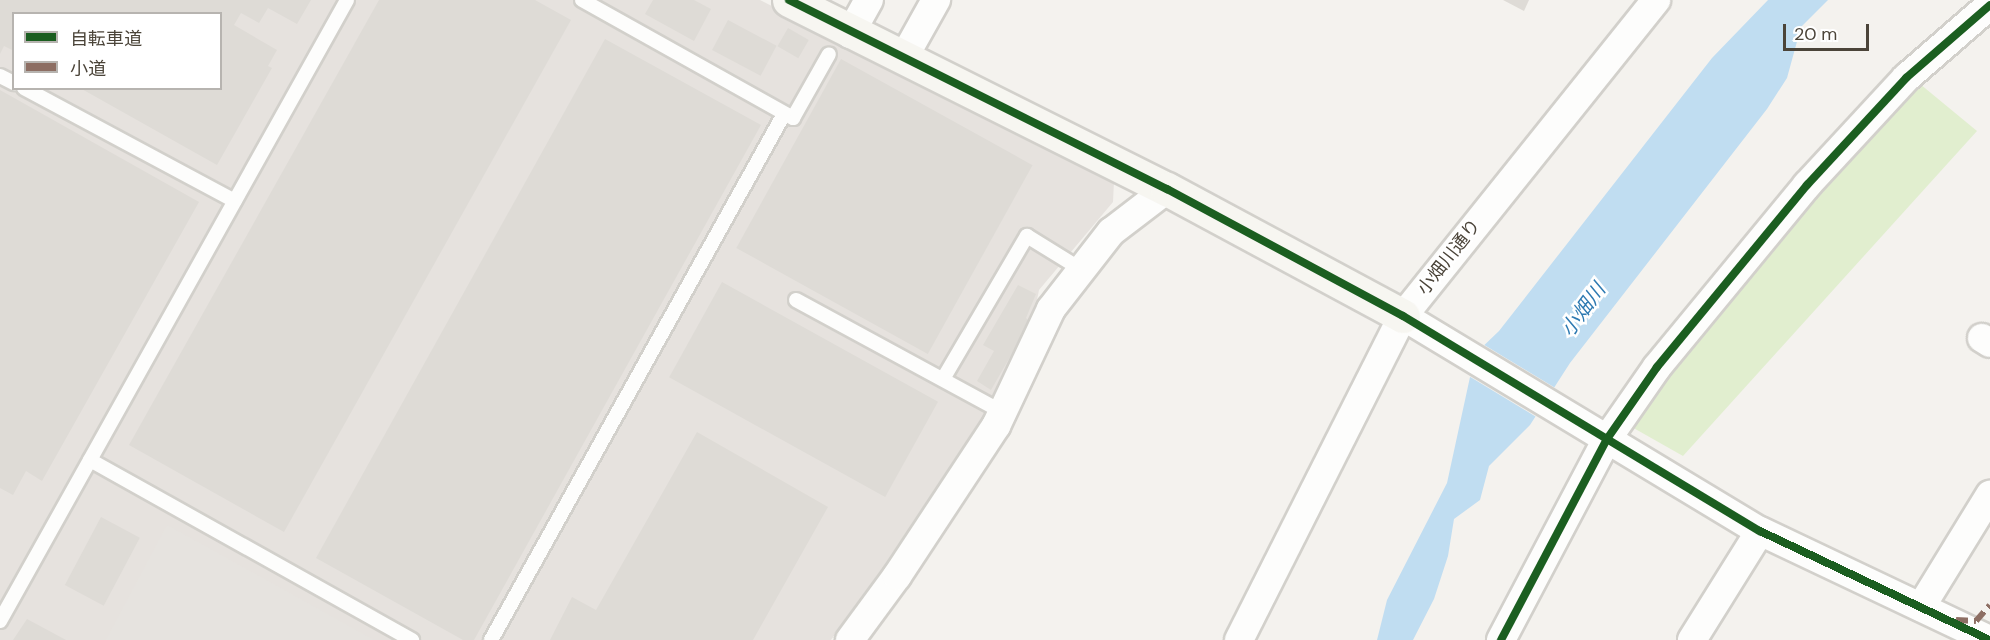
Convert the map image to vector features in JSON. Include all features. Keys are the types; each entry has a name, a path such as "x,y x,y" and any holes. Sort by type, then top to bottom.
{"street":[{"path":"789,0 840,44 903,59 1167,189 1434,334 1760,531 1990,640"},
{"path":"840,44 869,0"},
{"path":"903,59 936,0"},
{"name":"小畑川通り","path":"1239,640 1402,316 1656,0"},
{"path":"1501,640 1601,435 1807,185 1906,78 1990,5"},
{"path":"850,640 897,576 1002,412 1051,309 1111,232 1167,189"},
{"path":"1921,607 1990,495"},
{"path":"1692,640 1760,531"}],"lane":[{"path":"0,621 347,0"},
{"path":"582,0 793,118 840,44"},
{"path":"28,90 235,201"},
{"path":"491,640 784,114"},
{"path":"942,379 1027,236 1082,270"},
{"path":"796,300 1002,412"},
{"path":"90,460 412,640"}],"shaded area":[{"path":"0,0 760,0 1114,181 1113,202 1039,290 1031,329 985,427 831,640 0,640"},
{"path":"167,525 374,640 106,640"}],"green space":[{"path":"1920,84 1977,131 1683,456 1630,426 1811,202"}],"water":[{"name":"小畑川","path":"1768,0 1828,0 1801,27 1787,78 1767,109 1570,363 1530,425 1489,466 1480,500 1454,519 1448,556 1434,599 1413,640 1377,640 1387,600 1447,483 1475,354 1499,331 1712,58"}],"pier":[{"path":"1481,343 1557,389 1538,418 1467,375 1472,352"}],"building":[{"path":"0,0 311,0 297,24 268,8 259,23 241,13 234,25 277,50 268,66 272,68 217,165 84,90 222,90 222,12 12,12 12,50 4,46 0,54"},
{"path":"379,0 535,0 571,20 284,532 129,445"},
{"path":"653,0 694,0 711,9 694,41 645,14"},
{"path":"1503,0 1529,0 1524,11"},
{"path":"728,20 777,46 761,76 712,50"},
{"path":"788,28 809,40 798,58 778,46"},
{"path":"605,39 761,125 474,640 463,640 316,558"},
{"path":"841,59 1033,165 928,354 736,248"},
{"path":"0,90 199,202 42,481 26,471 13,495 0,488"},
{"path":"722,282 938,402 885,497 669,377"},
{"path":"1018,285 1036,294 1026,318 1030,322 991,390 977,381 994,351 983,345"},
{"path":"697,432 828,507 753,640 550,640 572,597 596,610"},
{"path":"101,517 140,538 104,606 65,585"},
{"path":"27,619 66,640 13,640"}],"marked path":[{"path":"1956,620 1976,621 1990,605"}],"cycle path":[{"path":"789,0 1167,189 1403,316 1760,531 1990,640"},
{"path":"1501,640 1607,439 1657,367 1807,185 1906,78 1990,5"}]}
